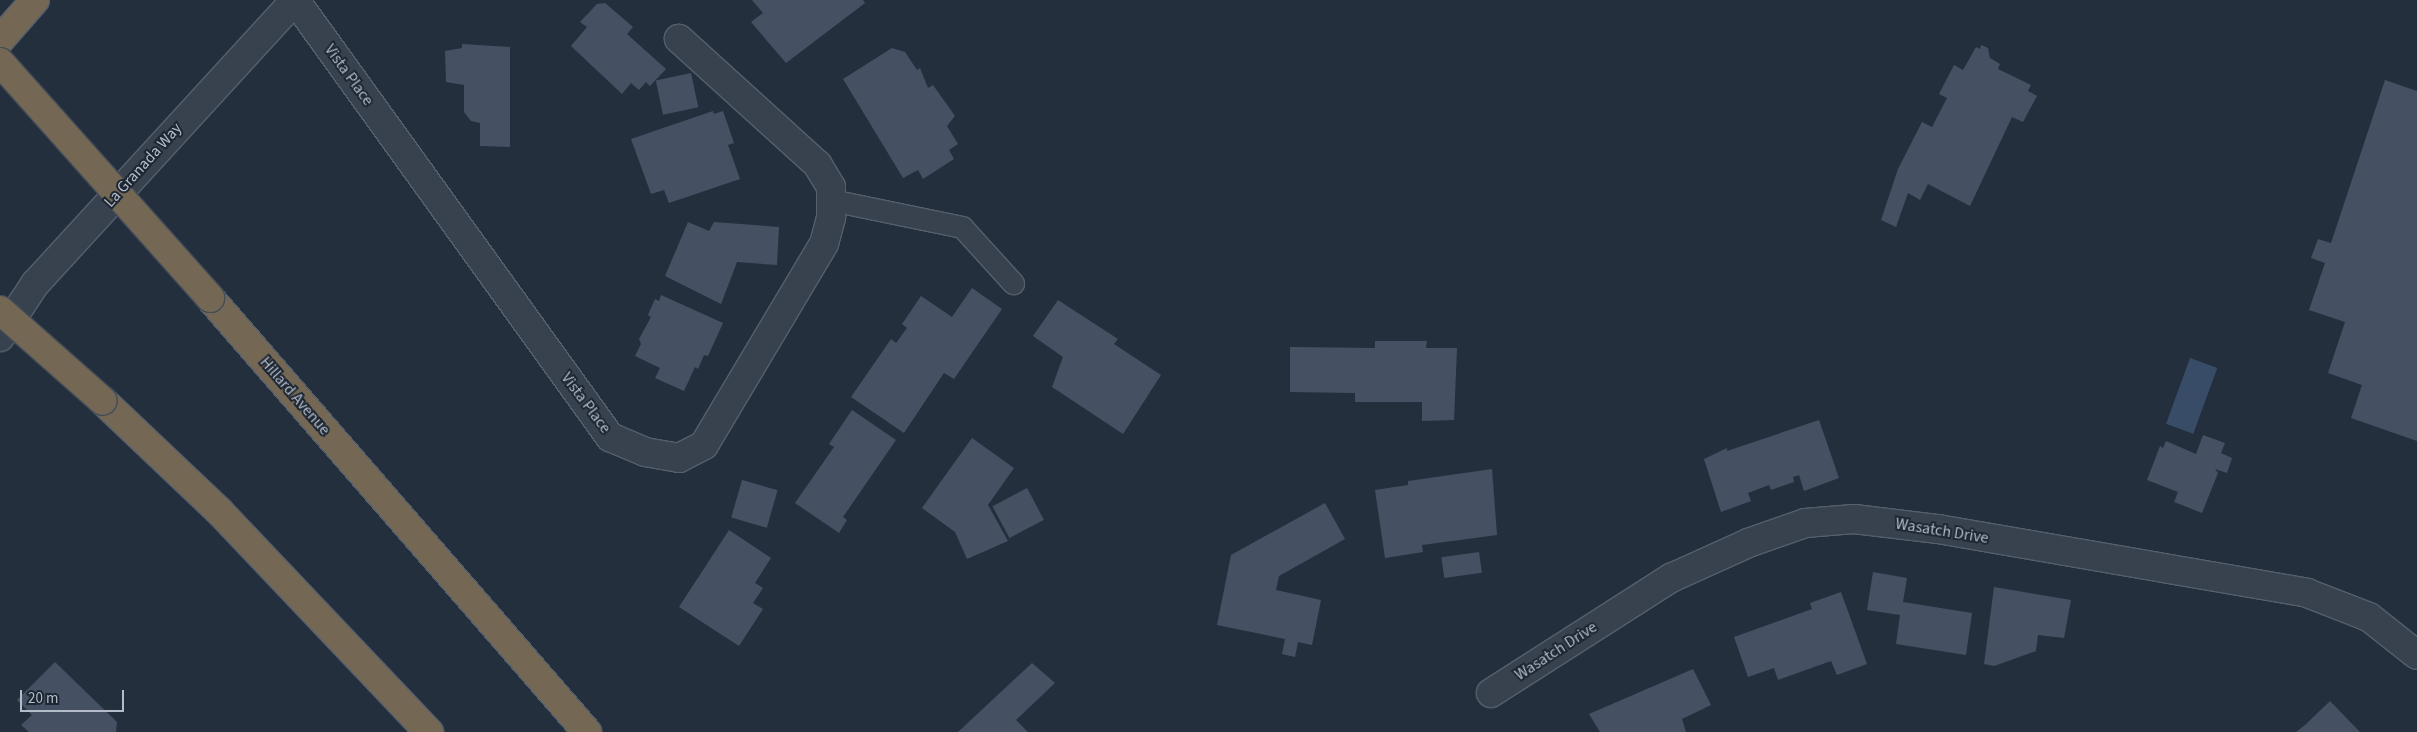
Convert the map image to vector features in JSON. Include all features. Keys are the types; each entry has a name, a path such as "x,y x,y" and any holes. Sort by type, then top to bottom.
{"highway":[{"path":"0,40 35,0"},
{"name":"Hillard Avenue","path":"0,62 210,298 587,732"},
{"path":"0,310 103,401 219,511 429,732"}],"street":[{"name":"Vista Place","path":"294,0 610,437 645,452 679,458 704,445 824,244 831,217 831,188 818,164 678,39"},
{"name":"La Granada Way","path":"0,337 35,284 294,0"},
{"name":"Wasatch Drive","path":"1491,693 1671,578 1748,543 1805,523 1854,519 1938,530 2306,593 2369,616 2417,655"}],"lane":[{"path":"831,200 962,227 1013,283"}],"water":[{"path":"2190,358 2217,368 2193,434 2166,424"}],"building":[{"path":"752,0 863,0 865,3 786,63 751,22 763,13"},
{"path":"605,3 633,27 627,34 666,69 650,86 646,82 639,90 631,83 622,94 571,46 587,27 580,22 597,4"},
{"path":"462,44 510,47 510,147 480,146 480,123 471,121 464,112 464,85 446,82 445,51 462,48"},
{"path":"1981,45 1988,48 1990,58 2000,64 1998,69 2031,85 2028,91 2037,96 2023,122 2012,117 1970,206 1928,184 1920,200 1908,193 1896,227 1881,220 1898,169 1922,122 1932,127 1947,98 1939,94 1954,65 1963,70 1976,47 1980,49"},
{"path":"892,48 905,52 917,70 920,68 928,88 933,85 955,116 947,126 958,144 949,150 954,159 923,179 918,170 903,178 843,79"},
{"path":"691,73 698,107 663,115 656,80"},
{"path":"2385,80 2417,91 2417,441 2351,418 2362,385 2328,373 2345,322 2309,310 2325,263 2311,258 2318,239 2331,243"},
{"path":"713,111 714,114 723,111 734,143 728,145 740,179 669,203 664,190 651,194 631,139"},
{"path":"688,222 709,231 714,222 779,227 777,265 737,262 721,304 665,276"},
{"path":"972,288 1002,309 954,379 944,373 904,433 851,397 891,339 896,343 907,328 902,324 921,296 952,317"},
{"path":"661,295 723,323 708,356 704,355 698,369 695,367 684,391 655,378 660,368 635,356 641,344 639,339 651,317 648,315 655,299 659,301"},
{"path":"1058,300 1118,339 1114,344 1161,375 1123,434 1052,387 1063,357 1033,336"},
{"path":"1375,341 1427,341 1426,348 1457,348 1454,420 1422,421 1422,402 1355,402 1355,393 1290,392 1290,347 1375,348"},
{"path":"852,410 896,440 843,517 847,520 839,533 795,503 834,447 829,444"},
{"path":"1819,420 1839,478 1804,491 1799,475 1793,477 1794,482 1771,490 1769,485 1748,493 1751,501 1721,512 1704,459 1727,448 1727,451"},
{"path":"2203,435 2225,443 2221,453 2232,458 2227,473 2215,469 2218,473 2202,513 2174,502 2178,492 2147,480 2160,446 2163,448 2166,441 2196,454"},
{"path":"972,438 1014,468 988,505 1008,541 967,559 955,532 922,508"},
{"path":"1492,469 1497,535 1422,545 1423,552 1385,558 1375,490 1408,485 1408,481"},
{"path":"742,480 778,490 767,528 731,517"},
{"path":"1027,488 1044,520 1009,538 993,506"},
{"path":"1325,503 1345,539 1279,576 1276,590 1321,600 1312,645 1298,642 1295,657 1282,654 1285,639 1217,625 1231,555"},
{"path":"729,530 771,558 755,583 763,588 753,603 763,609 739,646 679,607"},
{"path":"1479,552 1482,573 1444,578 1441,557"},
{"path":"1873,572 1907,578 1903,602 1972,613 1966,655 1896,644 1900,615 1867,610"},
{"path":"1994,587 2071,600 2064,638 2038,635 2036,651 1994,666 1984,664"},
{"path":"1841,592 1867,664 1837,675 1831,661 1778,680 1774,668 1748,677 1734,637 1812,609 1810,603"},
{"path":"55,662 117,722 116,732 29,732 21,725 32,715 17,700"},
{"path":"1032,663 1055,683 1016,720 1028,732 958,732"},
{"path":"1693,669 1711,705 1682,719 1686,732 1600,732 1589,714"},
{"path":"2330,701 2360,732 2296,732 2305,725"}]}
